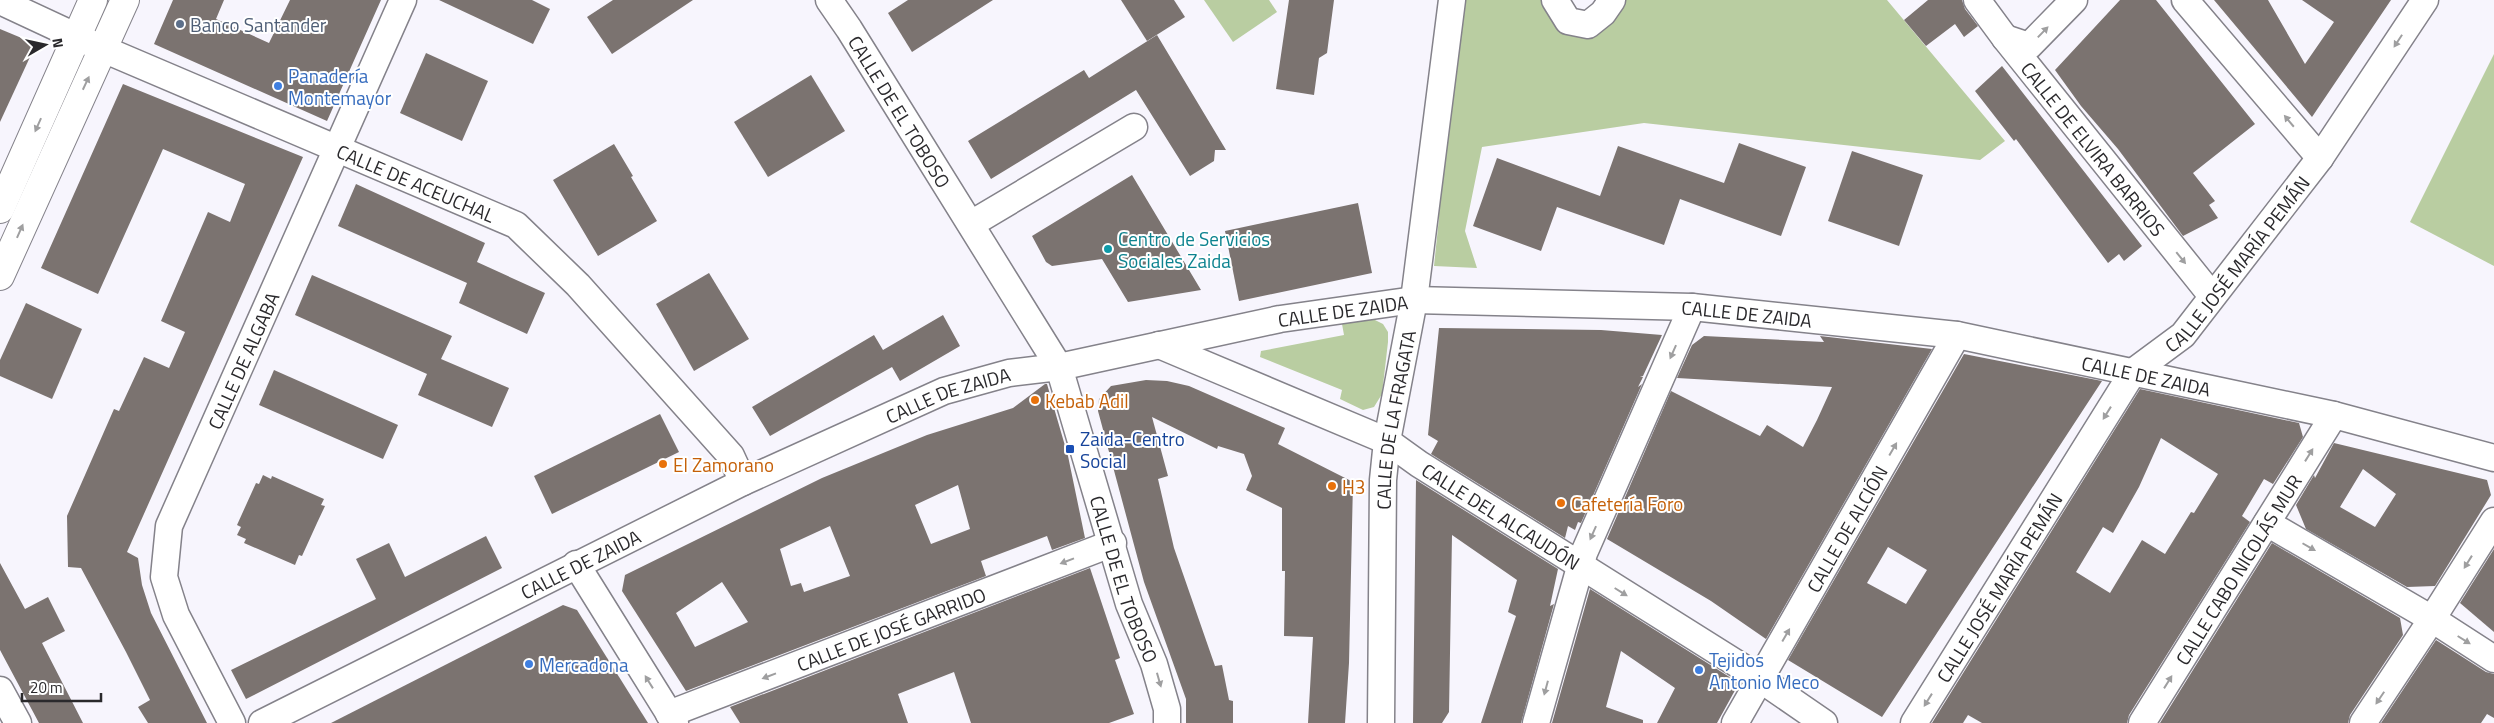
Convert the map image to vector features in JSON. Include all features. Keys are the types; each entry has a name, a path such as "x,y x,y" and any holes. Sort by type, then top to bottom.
{"main road":[{"path":"0,209 93,0"},
{"path":"0,276 124,0"}],"street":[{"name":"CALLE DE ACEUCHAL","path":"0,0 103,49 337,147 516,225 578,285 731,456 743,482"},
{"name":"CALLE DE ALGABA","path":"232,723 176,615 164,577 169,526 403,0"},
{"name":"CALLE DE EL TOBOSO","path":"829,0 1059,367 1113,543 1129,604 1157,673 1167,709 1168,723"},
{"name":"CALLE DE LA FRAGATA","path":"1381,723 1382,480 1387,441 1414,300 1452,0"},
{"path":"1555,0 1568,21 1588,25 1603,12 1612,0"},
{"name":"CALLE DE ELVIRA BARRIOS","path":"1977,0 2005,38 2212,296"},
{"path":"2005,38 2029,46 2074,0"},
{"path":"2185,0 2320,158"},
{"name":"CALLE JOSÉ MARÍA PEMÁN","path":"1914,723 2133,372 2183,335 2320,158 2425,0"},
{"path":"971,224 1134,127"},
{"name":"CALLE DE ZAIDA","path":"262,723 743,482 944,392 1009,373 1059,367 1280,319 1414,300 1692,307 1957,335 2334,415 2494,458"},
{"path":"1536,723 1580,566 1692,307"},
{"name":"CALLE DE ALCIÓN","path":"1735,723 1957,335"},
{"name":"CALLE DEL ALCAUDÓN","path":"1159,344 1387,441 1419,464 1761,679 1824,723"},
{"name":"CALLE CABO NICOLÁS MUR","path":"2142,723 2334,415"},
{"path":"2363,723 2432,620 2494,520"},
{"path":"2267,523 2432,620 2494,659"},
{"name":"CALLE DE JOSÉ GARRIDO","path":"672,718 1113,543"},
{"path":"576,564 672,718"},
{"path":"0,690 18,723"}],"green space":[{"path":"1204,0 1269,0 1277,12 1233,42"},
{"path":"1452,0 1555,0 1568,21 1612,0 1887,0 2005,141 1980,160 1644,123 1482,147 1465,231 1477,268 1434,266 1439,218 1425,217"},
{"path":"2494,54 2494,266 2410,222"},
{"path":"1373,319 1383,324 1388,332 1382,394 1374,407 1363,410 1340,399 1342,390 1260,357 1261,351 1344,335 1342,324"}],"building":[{"path":"173,0 224,0 216,19 269,43 290,0 381,0 327,121 154,44"},
{"path":"439,0 532,0 550,9 533,44"},
{"path":"613,0 693,0 612,54 587,17"},
{"path":"908,0 993,0 912,52 888,13"},
{"path":"1121,0 1174,0 1185,17 1147,41"},
{"path":"1289,0 1334,0 1327,53 1319,58 1314,95 1276,89"},
{"path":"1928,0 1962,0 1965,9 1978,26 1964,37 1955,24 1926,46 1904,20"},
{"path":"2120,0 2156,0 2255,124 2193,173 2215,201 2209,205 2218,218 2183,236 2118,149 2081,106 2055,70"},
{"path":"2214,0 2268,0 2305,64 2334,22 2302,0 2391,0 2312,117"},
{"path":"0,29 36,44 0,122"},
{"path":"1157,35 1226,150 1215,150 1214,161 1190,176 1136,90 991,179 968,141 1084,70 1089,78"},
{"path":"426,53 488,81 462,141 400,113"},
{"path":"2002,66 2142,246 2124,261 2119,254 2108,263 2016,139 2014,141 1975,91"},
{"path":"811,75 845,131 768,177 734,122"},
{"path":"123,84 303,157 127,552 138,558 142,585 151,613 207,723 148,723 138,707 150,700 126,652 81,568 68,567 67,516 114,409 119,411 144,357 169,368 185,332 161,321 208,212 230,222 245,184 163,149 98,294 41,268"},
{"path":"1739,143 1806,167 1781,236 1680,199 1664,245 1557,207 1541,251 1473,226 1497,158 1600,196 1618,146 1724,183"},
{"path":"614,144 657,221 598,256 553,180"},
{"path":"1852,151 1923,175 1899,246 1828,221"},
{"name":"Centro de Servicios Sociales Zaida","path":"1132,175 1201,290 1128,302 1102,259 1052,266 1046,262 1032,236"},
{"path":"356,184 485,243 477,262 545,293 527,334 459,303 467,283 338,226"},
{"path":"1358,203 1372,273 1239,301 1225,231"},
{"path":"709,273 749,339 694,371 656,304"},
{"path":"312,275 452,336 441,359 509,388 492,427 418,395 427,374 295,315"},
{"path":"26,303 82,329 52,399 0,376 0,360"},
{"path":"943,315 960,346 900,381 892,367 770,436 752,407 874,335 883,350"},
{"path":"1439,328 1601,330 1662,335 1643,376 1640,376 1643,377 1638,387 1642,384 1581,523 1578,522 1575,530 1568,526 1565,538 1431,454 1438,441 1428,435"},
{"path":"1704,336 1824,342 1820,336 1932,349 1766,639 1711,601 1607,539 1671,391 1760,436 1767,425 1803,447 1817,420 1832,387 1677,378 1692,345"},
{"path":"1964,354 2102,381 1882,717 1788,660","holes":["1888,547 1927,570 1906,604 1867,583"]},
{"path":"274,370 398,425 383,459 259,405"},
{"path":"1146,380 1167,381 1189,386 1285,428 1278,444 1353,482 1349,663 1345,723 1308,723 1313,637 1284,636 1285,571 1282,571 1282,508 1246,490 1252,476 1244,454 1218,446 1217,449 1152,417 1168,476 1158,479 1174,548 1215,666 1222,665 1229,700 1233,701 1233,723 1186,723 1186,699 1144,582 1098,411 1099,399 1111,386"},
{"path":"1047,384 1068,456 1085,538 1052,550 1047,536 981,561 986,576 686,691 622,591 625,575 822,478 927,435 1013,408","holes":["958,485 970,529 931,544 915,505","830,526 850,576 804,592 801,583 791,586 780,549","722,582 748,622 695,647 676,613"]},
{"path":"2140,389 2299,423 2303,437 2273,484 2264,479 2242,516 2250,522 2129,715 2127,723 1982,723 1968,715 1963,723 1932,723","holes":["2161,438 2218,474 2194,513 2191,512 2165,554 2142,540 2110,593 2076,572 2103,527 2113,533 2139,487"]},
{"path":"660,414 679,452 552,514 534,476"},
{"path":"2334,443 2487,480 2491,495 2435,586 2407,587 2306,529 2296,505 2314,475 2315,478","holes":["2363,469 2396,494 2375,527 2340,507"]},
{"path":"263,475 271,479 272,476 324,499 321,505 325,506 302,556 299,555 295,565 244,543 246,539 237,535 241,527 237,525 256,483 259,484"},
{"path":"1416,480 1558,569 1550,606 1554,604 1521,723 1481,723 1516,616 1508,612 1517,580 1452,535 1449,712 1442,723 1413,723"},
{"path":"486,536 502,568 246,699 231,670 376,599 356,559 389,543 405,577"},
{"path":"2272,543 2400,618 2403,635 2350,715 2348,723 2160,723"},
{"path":"2494,549 2494,632 2460,603"},
{"path":"0,563 25,609 48,597 65,631 42,643 83,723 39,723 0,650"},
{"path":"1090,568 1120,658 1115,660 1134,714 1109,723 971,723 954,672 898,694 908,723 740,723 730,707"},
{"path":"1590,589 1739,683 1717,723 1657,723 1675,688 1621,651 1606,707 1643,720 1643,723 1552,723"},
{"name":"Mercadona","path":"563,605 577,610 648,723 331,723"},
{"path":"2436,640 2486,672 2494,674 2494,718 2487,714 2481,723 2381,723"}],"place":[{"name":"Banco Santander","path":"180,24"},
{"name":"Panadería Montemayor","path":"278,86"},
{"name":"Centro de Servicios Sociales Zaida","path":"1108,249"},
{"name":"Kebab Adil","path":"1035,400"},
{"name":"Zaida-Centro Social","path":"1070,449"},
{"name":"El Zamorano","path":"663,464"},
{"name":"H3","path":"1332,486"},
{"name":"Cafetería Foro","path":"1561,503"},
{"name":"Mercadona","path":"529,664"},
{"name":"Tejidos Antonio Meco","path":"1699,670"}]}
